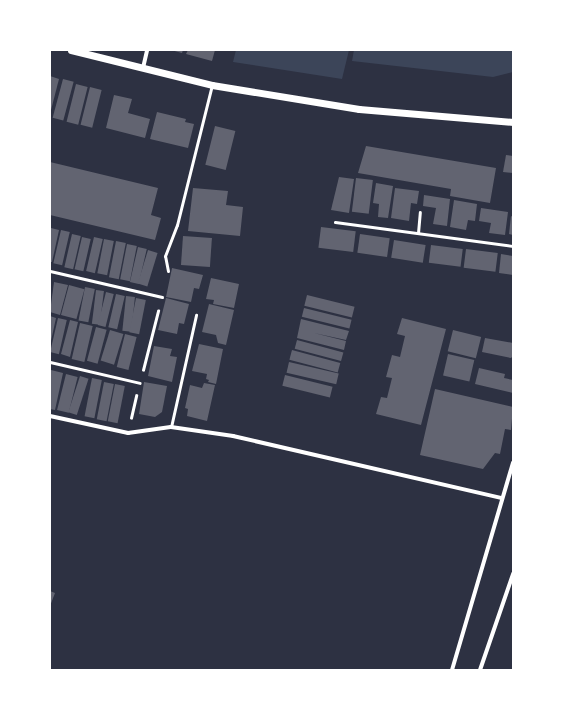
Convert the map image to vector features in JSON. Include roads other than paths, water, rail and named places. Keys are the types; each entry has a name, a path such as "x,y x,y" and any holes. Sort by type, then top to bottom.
{"street":[{"path":"72,50 212,85 359,109 513,122"},
{"path":"143,68 147,50"},
{"path":"50,416 128,433 171,427 233,436 502,498"},
{"path":"452,670 513,463"},
{"path":"480,670 513,574"}],"lane":[{"path":"168,271 166,256 177,225 212,85"},
{"path":"418,233 420,212"},
{"path":"335,222 513,246"},
{"path":"50,271 162,297"},
{"path":"171,427 196,316"},
{"path":"50,362 140,383"}]}
